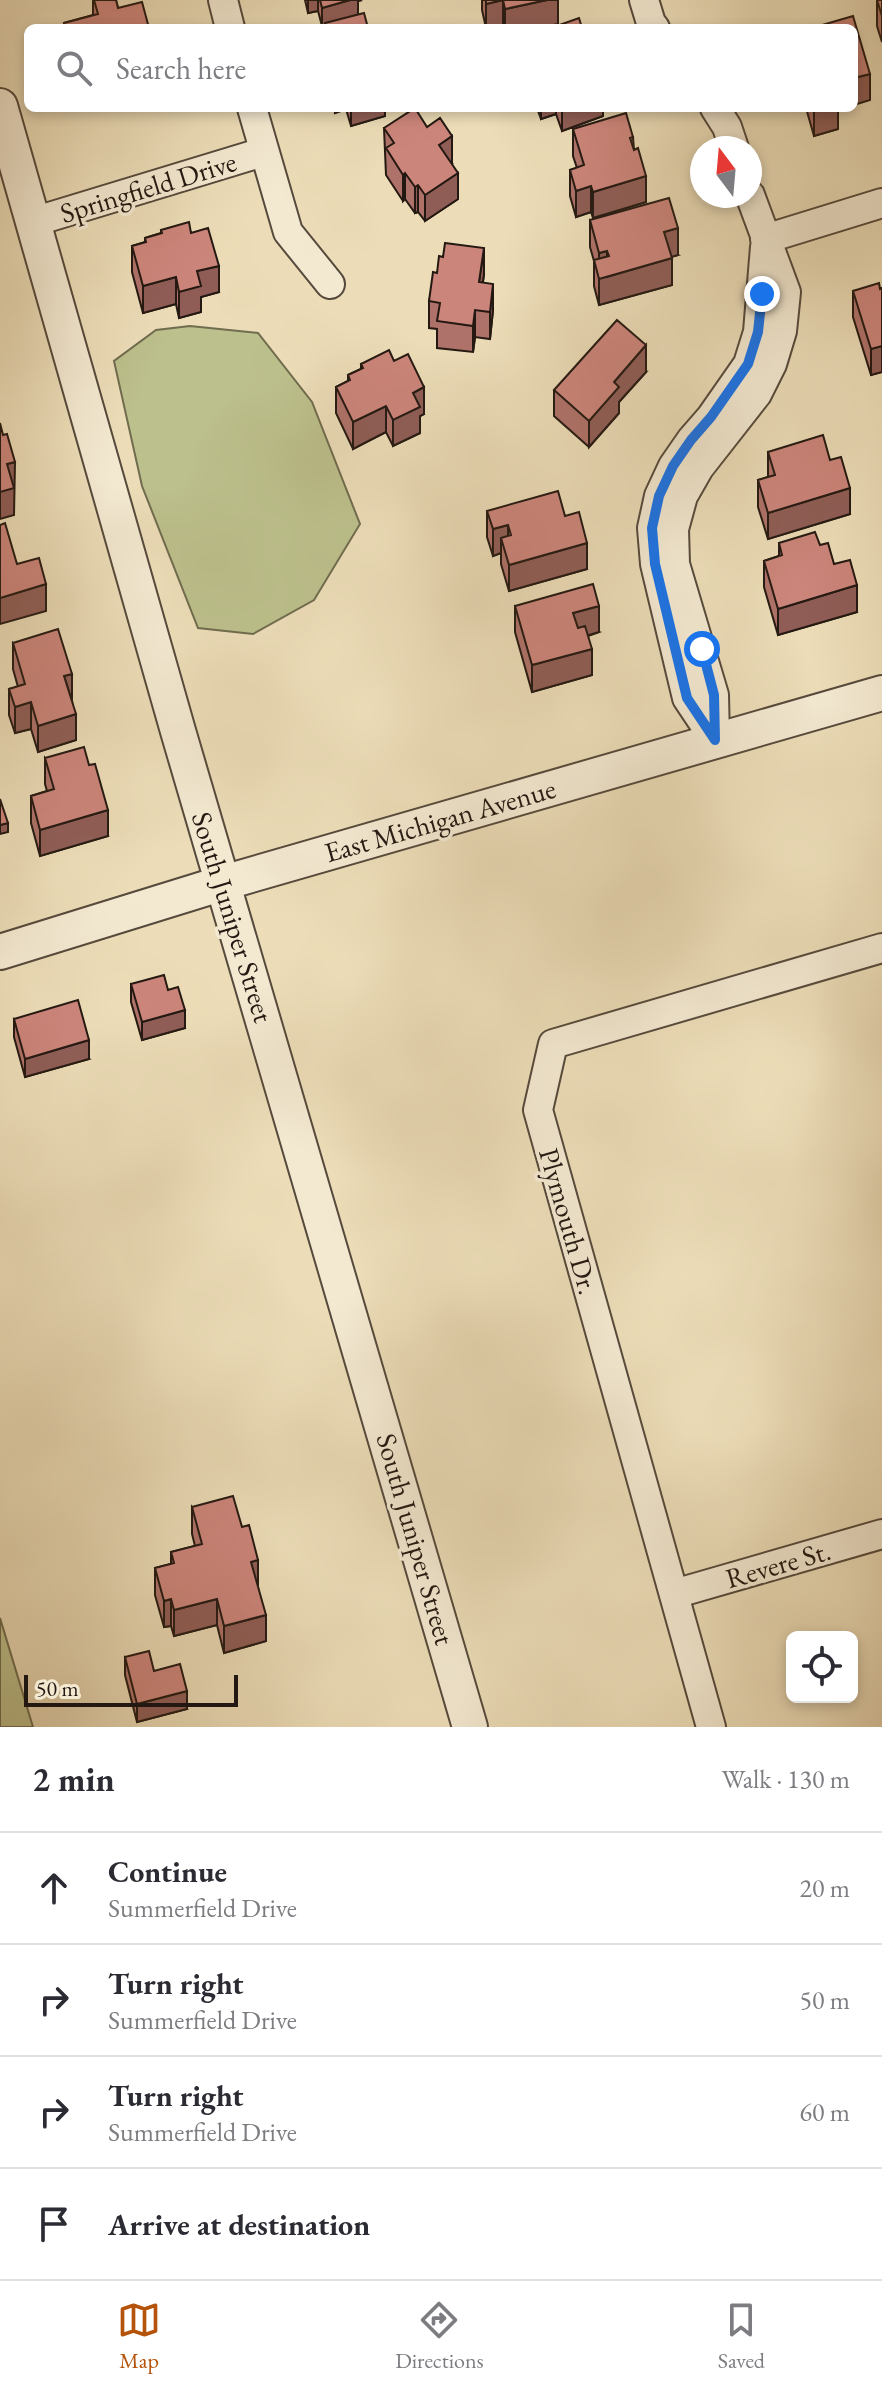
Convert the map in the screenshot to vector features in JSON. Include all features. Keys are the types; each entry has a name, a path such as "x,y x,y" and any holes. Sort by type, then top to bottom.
{"street":[{"path":"223,0 229,24"},
{"path":"644,0 652,24"},
{"name":"South Juniper Street","path":"0,106 470,1727"},
{"name":"Springfield Drive","path":"253,112 288,232 330,284"},
{"path":"718,112 730,136"},
{"name":"Springfield Drive","path":"33,222 263,152"},
{"path":"765,239 882,203"},
{"path":"715,740 714,695 675,564 674,529 683,496 699,468 757,394 772,364 782,331 786,292 754,208"},
{"name":"East Michigan Avenue","path":"0,952 223,883 882,693"},
{"name":"Plymouth Dr.","path":"711,1727 538,1110 553,1044 882,948"},
{"name":"Revere St.","path":"674,1594 882,1534"}],"green space":[{"path":"190,326 258,333 312,402 360,524 314,600 253,634 198,628 142,486 114,361 156,330"},
{"path":"0,1618 33,1727 0,1727"}],"building":[{"path":"94,0 116,0 118,8 142,2 148,24 64,23 98,14"},
{"path":"320,0 350,0 322,8"},
{"path":"503,0 547,0 505,9"},
{"path":"364,13 367,24 325,24"},
{"path":"853,16 855,24 826,24"},
{"path":"579,18 581,24 562,24"},
{"path":"858,33 870,74 858,77"},
{"path":"409,112 418,112 427,127 440,118 452,136 439,145 458,173 425,195 405,173 403,175 386,148 394,143 384,128"},
{"path":"626,113 633,137 630,138 634,150 638,148 646,176 593,192 591,186 576,191 570,170 584,165 573,129"},
{"path":"669,198 678,228 664,232 672,258 599,279 594,260 609,256 607,251 599,253 590,220"},
{"path":"189,222 191,233 208,228 219,266 197,271 201,286 179,292 176,277 143,286 132,246 146,242 145,238 162,233 161,230"},
{"path":"445,243 484,248 479,282 493,284 490,312 475,310 473,326 437,321 440,303 429,301 433,272 437,273 439,256 443,257"},
{"path":"879,283 882,288 882,346 871,349 853,291"},
{"path":"617,320 646,345 614,382 619,387 589,421 554,390"},
{"path":"389,350 394,361 408,354 424,387 413,393 420,407 393,420 386,406 353,422 336,387 350,380 348,375 363,368 361,364"},
{"path":"0,423 3,435 7,434 15,462 7,464 14,488 0,492"},
{"path":"823,435 830,460 841,457 850,488 768,513 758,480 775,475 768,452"},
{"path":"558,491 565,516 579,512 587,543 509,565 501,538 511,535 508,525 493,529 487,511"},
{"path":"5,523 17,564 39,558 46,584 0,598 0,525"},
{"path":"815,532 820,545 828,543 834,564 850,560 857,585 778,609 764,561 782,555 779,543"},
{"path":"593,584 599,606 573,613 578,628 585,626 592,649 532,665 515,606"},
{"path":"58,629 72,674 64,676 76,714 38,726 31,702 15,707 9,689 25,684 13,643"},
{"path":"84,747 89,765 95,764 108,810 40,830 31,796 54,789 45,758"},
{"path":"0,799 8,823 0,825"},
{"path":"164,975 168,990 178,987 185,1010 142,1022 131,984"},
{"path":"78,1000 89,1040 25,1059 14,1019"},
{"path":"233,1496 242,1527 249,1525 258,1560 251,1562 266,1615 224,1626 217,1599 174,1610 171,1599 164,1601 155,1568 174,1563 171,1552 202,1544 192,1507"},
{"path":"149,1651 154,1671 180,1664 187,1691 137,1704 125,1657"}],"route":[{"path":"702,649 714,695 715,740 687,698 655,564 652,528 659,496 673,466 748,364 758,332 762,294"}]}
